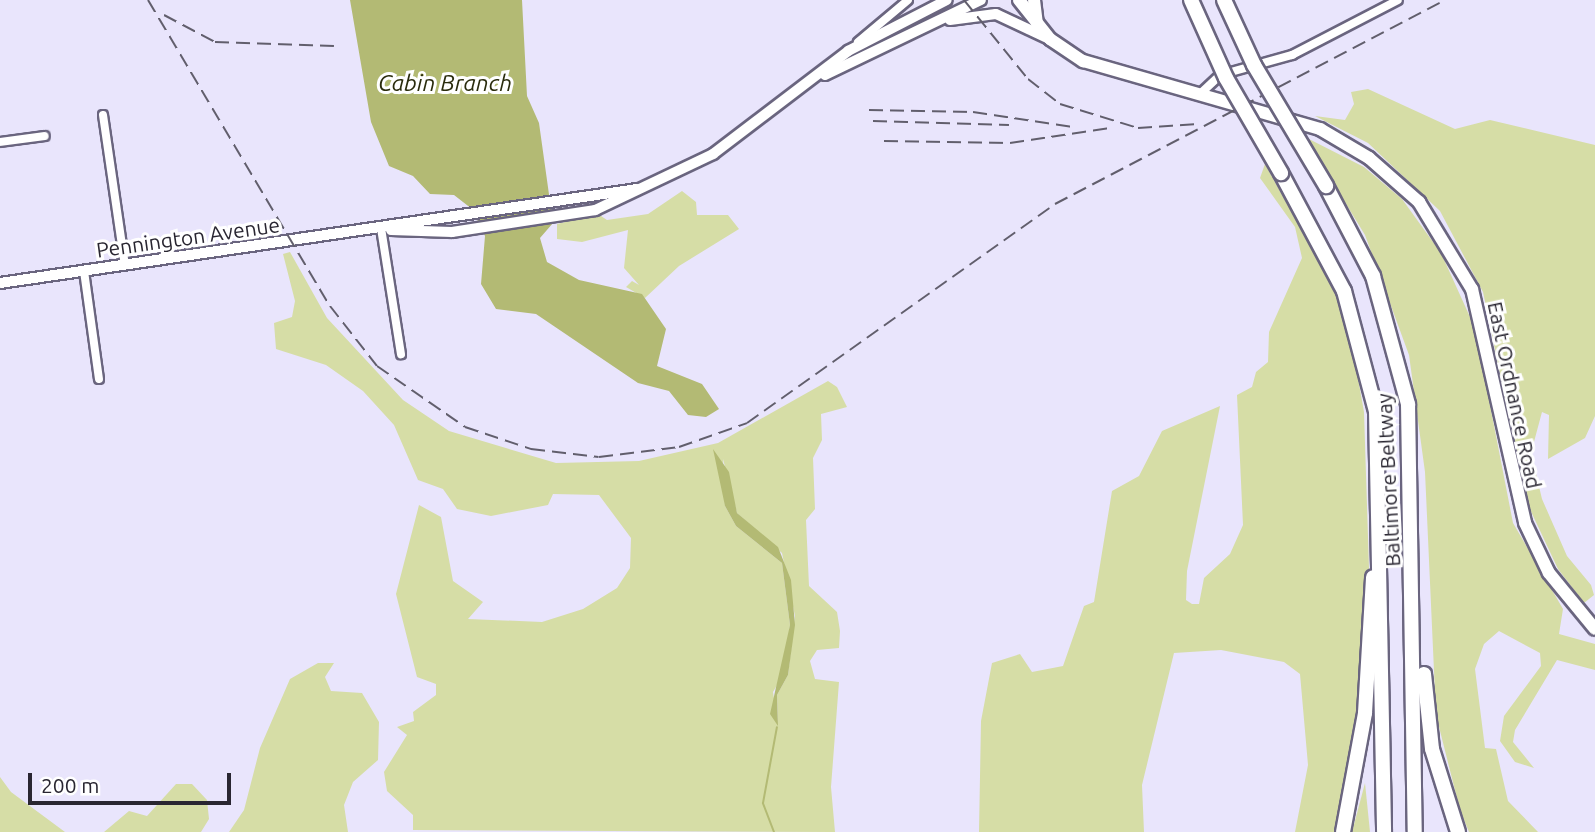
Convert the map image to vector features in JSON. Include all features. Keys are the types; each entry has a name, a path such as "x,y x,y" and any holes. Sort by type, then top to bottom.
{"highway":[{"name":"Baltimore Beltway","path":"1191,0 1226,78 1344,291 1376,411 1384,832"},
{"name":"Baltimore Beltway","path":"1224,0 1254,65 1325,186 1373,276 1408,404 1415,832"},
{"path":"1408,404 1427,717 1458,832"},
{"path":"1343,832 1365,713 1376,411"}],"main road":[{"name":"Pennington Avenue","path":"381,228 472,230 559,218 638,189 713,154 819,77 848,51 947,0"},
{"name":"Pennington Avenue","path":"819,77 981,0"},
{"name":"East Ordnance Road","path":"1019,0 1037,27 1083,61 1280,114 1344,141 1395,178 1438,227 1484,324 1525,523 1549,573 1595,629"},
{"path":"1034,0 1037,27"},
{"path":"927,26 996,14 1050,39"},
{"name":"Pennington Avenue","path":"0,283 558,205 638,189"}],"street":[{"path":"848,51 908,0"},
{"path":"1201,93 1220,75 1292,55 1398,0"},
{"path":"103,115 125,265"},
{"path":"0,142 45,136"},
{"path":"381,228 401,354"},
{"path":"84,271 99,379"}],"shaded area":[{"path":"1368,89 1455,129 1490,120 1595,145 1595,416 1585,438 1548,459 1549,415 1542,412 1531,453 1542,499 1567,556 1591,585 1594,595 1584,603 1558,569 1527,503 1483,292 1440,211 1368,143 1315,116 1345,120 1354,104 1351,92"},
{"path":"1305,137 1364,167 1402,199 1441,253 1475,328 1513,523 1563,609 1559,634 1595,644 1595,670 1557,660 1515,730 1513,742 1534,768 1515,762 1500,741 1504,716 1541,666 1540,653 1499,631 1484,644 1475,669 1485,748 1496,749 1508,801 1538,832 1469,832 1460,810 1436,715 1425,472 1409,355 1365,235"},
{"path":"1265,164 1346,311 1364,412 1369,568 1360,690 1335,832 1295,832 1308,765 1300,674 1284,662 1221,650 1174,653 1142,785 1144,832 979,832 981,721 992,663 1020,654 1032,672 1063,666 1084,606 1094,602 1112,491 1139,476 1162,431 1220,406 1187,571 1186,600 1199,604 1204,578 1230,554 1243,525 1237,395 1252,387 1256,372 1268,362 1269,332 1302,258 1295,227 1260,178"},
{"path":"682,191 696,202 697,215 728,215 739,229 679,266 645,298 626,287 632,281 639,285 624,268 628,230 582,242 557,239 557,224 598,214 607,220 648,214"},
{"path":"290,252 327,318 403,400 449,431 556,463 639,461 718,443 828,381 837,387 847,407 821,414 822,440 813,458 815,509 806,520 809,586 837,612 840,631 839,648 817,650 810,661 815,679 839,682 831,787 835,832 413,830 413,815 387,791 384,772 407,735 397,727 414,721 413,712 436,695 436,684 417,677 396,594 419,505 441,517 453,581 483,602 468,619 542,622 583,609 617,588 630,568 631,538 599,495 553,494 548,505 491,516 457,509 443,489 418,480 394,425 363,391 326,365 276,349 274,323 292,317 295,301 283,254","holes":["723,459 737,513 782,553 795,616 788,675 777,695 778,726 773,692 783,675 790,625 782,563 736,526 725,506"]},
{"path":"318,663 334,663 325,677 331,691 362,693 379,722 378,760 353,782 344,805 348,832 229,832 244,810 260,748 290,679"},
{"path":"0,777 11,792 65,832 0,832"},
{"path":"1365,783 1370,832 1352,832"},
{"path":"176,784 192,784 207,800 209,819 201,832 104,832 129,811 147,816"}],"water":[{"name":"Cabin Branch","path":"350,0 522,0 527,96 539,123 553,223 540,238 547,262 579,280 642,294 666,329 657,366 702,384 719,409 706,417 688,415 669,391 638,383 536,314 496,309 481,284 485,236 472,209 454,195 430,194 413,176 389,166 371,122"},
{"path":"713,449 729,472 737,513 778,547 791,580 795,625 788,675 777,695 778,726 770,714 790,625 782,563 736,526 725,506"}],"waterway":[{"name":"Cabin Branch","path":"774,832 763,803 777,727"}],"railway":[{"path":"148,0 330,306 377,366 465,427 531,449 599,457 679,447 747,423 1055,204 1446,0"},
{"path":"964,0 1028,79 1060,104 1138,128 1198,124"},
{"path":"164,15 215,42 334,46"},
{"path":"869,110 973,112 1073,127"},
{"path":"873,121 1009,125"},
{"path":"884,141 1010,143 1110,128"}]}
